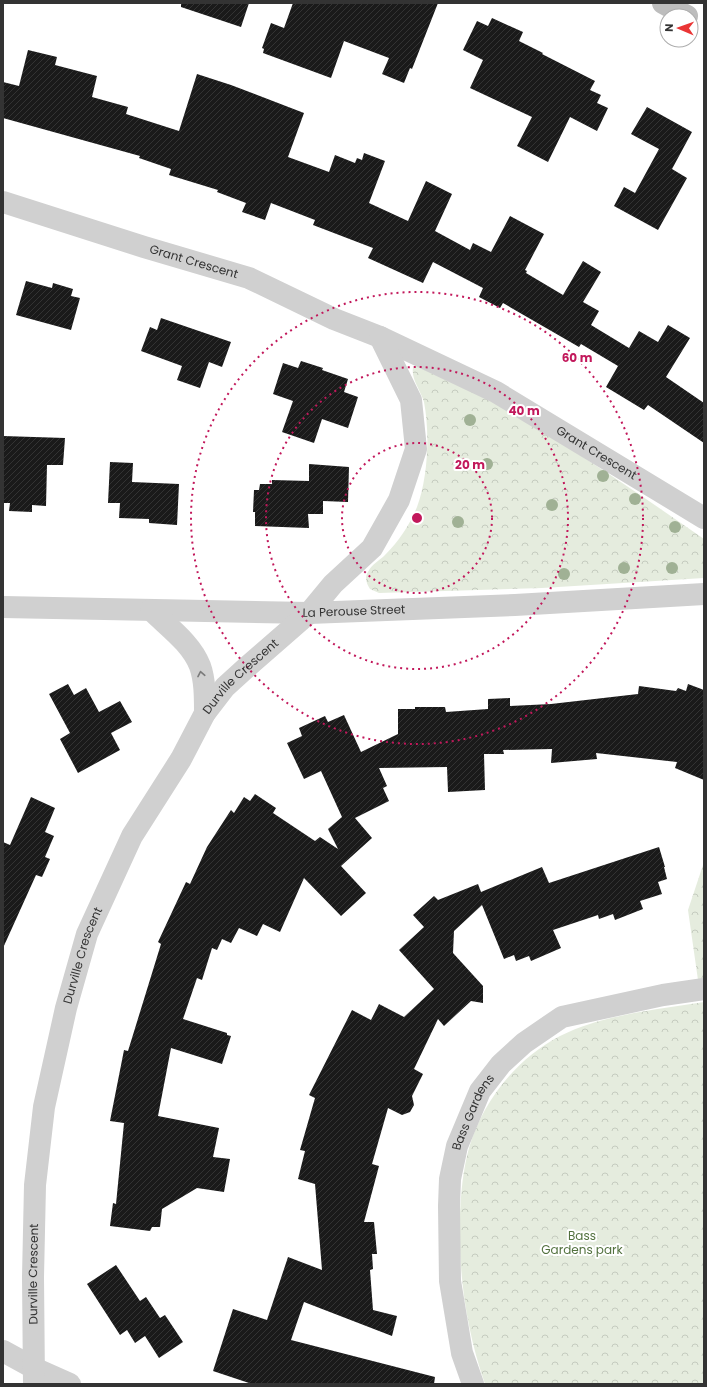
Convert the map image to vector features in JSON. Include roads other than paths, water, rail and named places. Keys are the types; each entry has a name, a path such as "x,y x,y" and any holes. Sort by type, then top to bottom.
{"street":[{"path":"663,3 672,8"},
{"name":"Grant Crescent","path":"3,202 144,247 249,278 334,319 380,337 496,392 704,518"},
{"path":"309,613 334,584 372,548 399,500 416,449 411,400 380,337"},
{"name":"La Perouse Street","path":"3,607 309,613 515,605 704,594"},
{"path":"151,610 194,653 200,667 205,691 205,712"},
{"name":"Durville Crescent","path":"34,1376 33,1278 35,1185 44,1106 66,1008 88,934 132,836 181,759 205,712 225,687 246,667 309,613"},
{"name":"Bass Gardens","path":"473,1384 462,1353 450,1281 448,1206 450,1179 457,1146 480,1091 501,1064 524,1043 562,1017 647,999 704,989"},
{"path":"3,1351 34,1376 70,1384"}],"park label":[{"name":"Bass Gardens park","path":"582,1243"}]}
